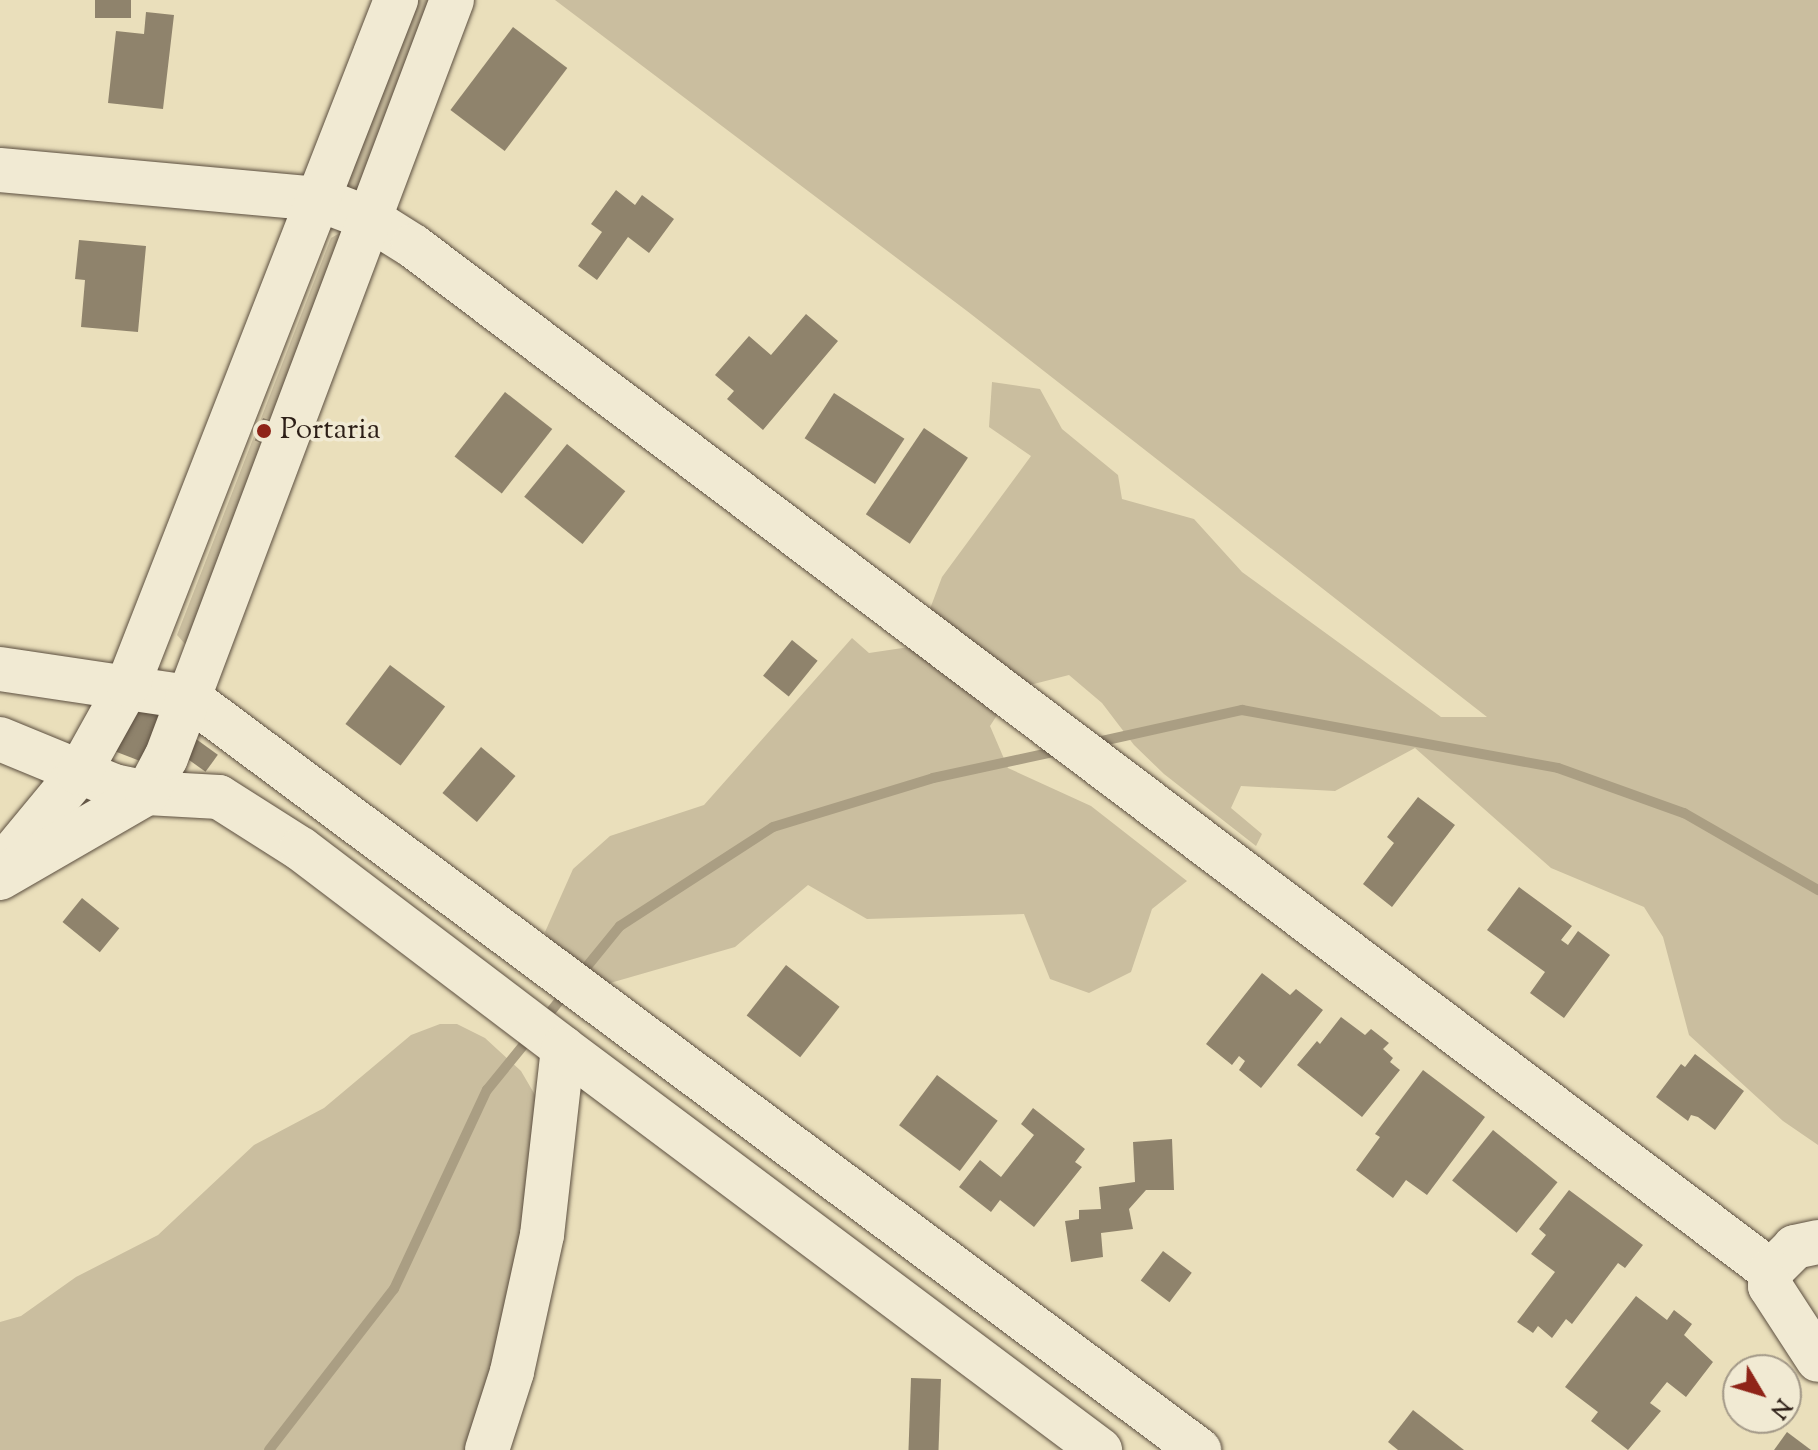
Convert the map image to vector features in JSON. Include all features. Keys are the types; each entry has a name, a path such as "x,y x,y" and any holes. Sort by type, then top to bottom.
{"street":[{"path":"0,869 79,773 128,685 396,0"},
{"path":"0,878 147,793 166,758 452,0"},
{"path":"0,170 318,199 370,219 413,246 1771,1271"},
{"path":"0,669 128,685 188,697 1199,1450"},
{"path":"0,739 114,786 147,793 219,797 301,849 1100,1450"},
{"path":"487,1450 512,1372 542,1235 563,1048"},
{"path":"1818,1242 1795,1247 1771,1271 1770,1286 1780,1307 1818,1360"}],"shaded area":[{"path":"415,0 435,0 365,189 352,194 344,187"},
{"path":"555,0 1818,0 1818,1145 1783,1121 1689,1035 1663,937 1644,907 1551,868 1415,748 1335,791 1241,786 1231,808 1262,834 1256,846 1164,774 1134,745 1102,703 1069,675 1014,689 990,726 1008,768 1091,806 1187,881 1152,909 1131,972 1089,993 1050,979 1024,914 867,919 808,885 735,947 579,992 545,932 573,869 610,836 704,805 852,638 869,653 916,646 942,577 1031,456 989,427 992,382 1040,389 1062,429 1118,475 1122,499 1194,519 1242,572 1441,717 1487,717 967,311"},
{"path":"340,233 341,250 186,645 177,635 331,238"},
{"path":"440,1024 457,1024 485,1038 521,1071 545,1112 548,1157 469,1450 0,1450 0,1322 21,1316 76,1277 158,1235 254,1145 324,1108 411,1035"}],"building":[{"path":"95,0 131,0 131,18 95,18"},
{"path":"146,12 174,15 163,109 108,103 116,31 144,34"},
{"path":"513,27 567,68 505,151 450,110"},
{"path":"616,190 635,205 642,195 674,219 649,253 628,237 597,280 578,266 602,232 591,224"},
{"path":"79,240 146,246 138,332 81,327 85,280 75,279"},
{"path":"806,314 838,341 763,430 727,399 734,391 715,375 749,336 771,355"},
{"path":"505,392 552,429 502,494 455,457"},
{"path":"834,393 904,439 875,484 805,438"},
{"name":"Portaria","path":"263,418 274,422 266,445 255,441"},
{"path":"924,428 968,458 910,544 866,514"},
{"path":"567,444 625,491 582,544 524,497"},
{"path":"792,640 818,661 789,697 763,676"},
{"path":"390,665 445,707 401,766 345,724"},
{"path":"126,701 171,718 153,766 108,749"},
{"path":"196,739 218,755 205,772 184,756"},
{"path":"481,747 515,776 477,822 442,793"},
{"path":"1418,797 1455,825 1392,907 1363,884 1394,843 1387,837"},
{"path":"1519,887 1572,926 1561,940 1568,945 1578,931 1610,955 1564,1018 1530,993 1545,972 1487,930"},
{"path":"82,898 119,928 100,952 62,922"},
{"path":"786,965 840,1007 800,1057 747,1015"},
{"path":"1262,973 1290,995 1296,989 1323,1010 1261,1088 1239,1070 1245,1061 1239,1056 1232,1065 1206,1044"},
{"path":"1341,1017 1365,1035 1371,1029 1389,1043 1383,1049 1393,1058 1390,1062 1400,1070 1362,1117 1297,1065 1317,1041 1320,1044"},
{"path":"1695,1054 1744,1091 1715,1130 1698,1117 1691,1115 1688,1121 1656,1097 1681,1064 1685,1067"},
{"path":"1423,1070 1485,1117 1427,1195 1406,1180 1393,1198 1356,1170 1380,1137 1375,1134"},
{"path":"937,1075 998,1121 960,1171 899,1125"},
{"path":"1033,1108 1085,1149 1075,1162 1082,1167 1034,1227 1000,1200 991,1212 959,1187 980,1160 1001,1177 1034,1135 1021,1124"},
{"path":"1493,1130 1558,1182 1517,1233 1452,1181"},
{"path":"1172,1139 1174,1190 1146,1190 1129,1209 1133,1229 1101,1233 1103,1257 1071,1262 1065,1221 1079,1219 1079,1210 1101,1209 1099,1187 1135,1182 1133,1142"},
{"path":"1569,1190 1643,1245 1625,1268 1618,1263 1572,1324 1566,1319 1552,1338 1538,1326 1533,1333 1517,1322 1555,1272 1531,1254 1546,1235 1539,1229"},
{"path":"1163,1251 1192,1273 1169,1302 1141,1281"},
{"path":"1636,1296 1667,1320 1674,1310 1692,1324 1684,1335 1713,1362 1686,1397 1667,1382 1650,1403 1661,1411 1628,1450 1591,1421 1598,1412 1565,1387"},
{"path":"911,1378 941,1379 939,1450 908,1450"},
{"path":"1413,1410 1464,1450 1398,1450 1388,1442"},
{"path":"1786,1434 1790,1434 1811,1450 1774,1450"}],"waterway":[{"path":"1093,743 1242,710 1558,768 1684,813 1818,890"},
{"path":"580,975 620,926 773,827 933,778 1062,750"},
{"path":"543,1021 568,990"},
{"path":"269,1450 394,1289 487,1090 530,1037"}],"place":[{"name":"Portaria","path":"264,431"}]}
